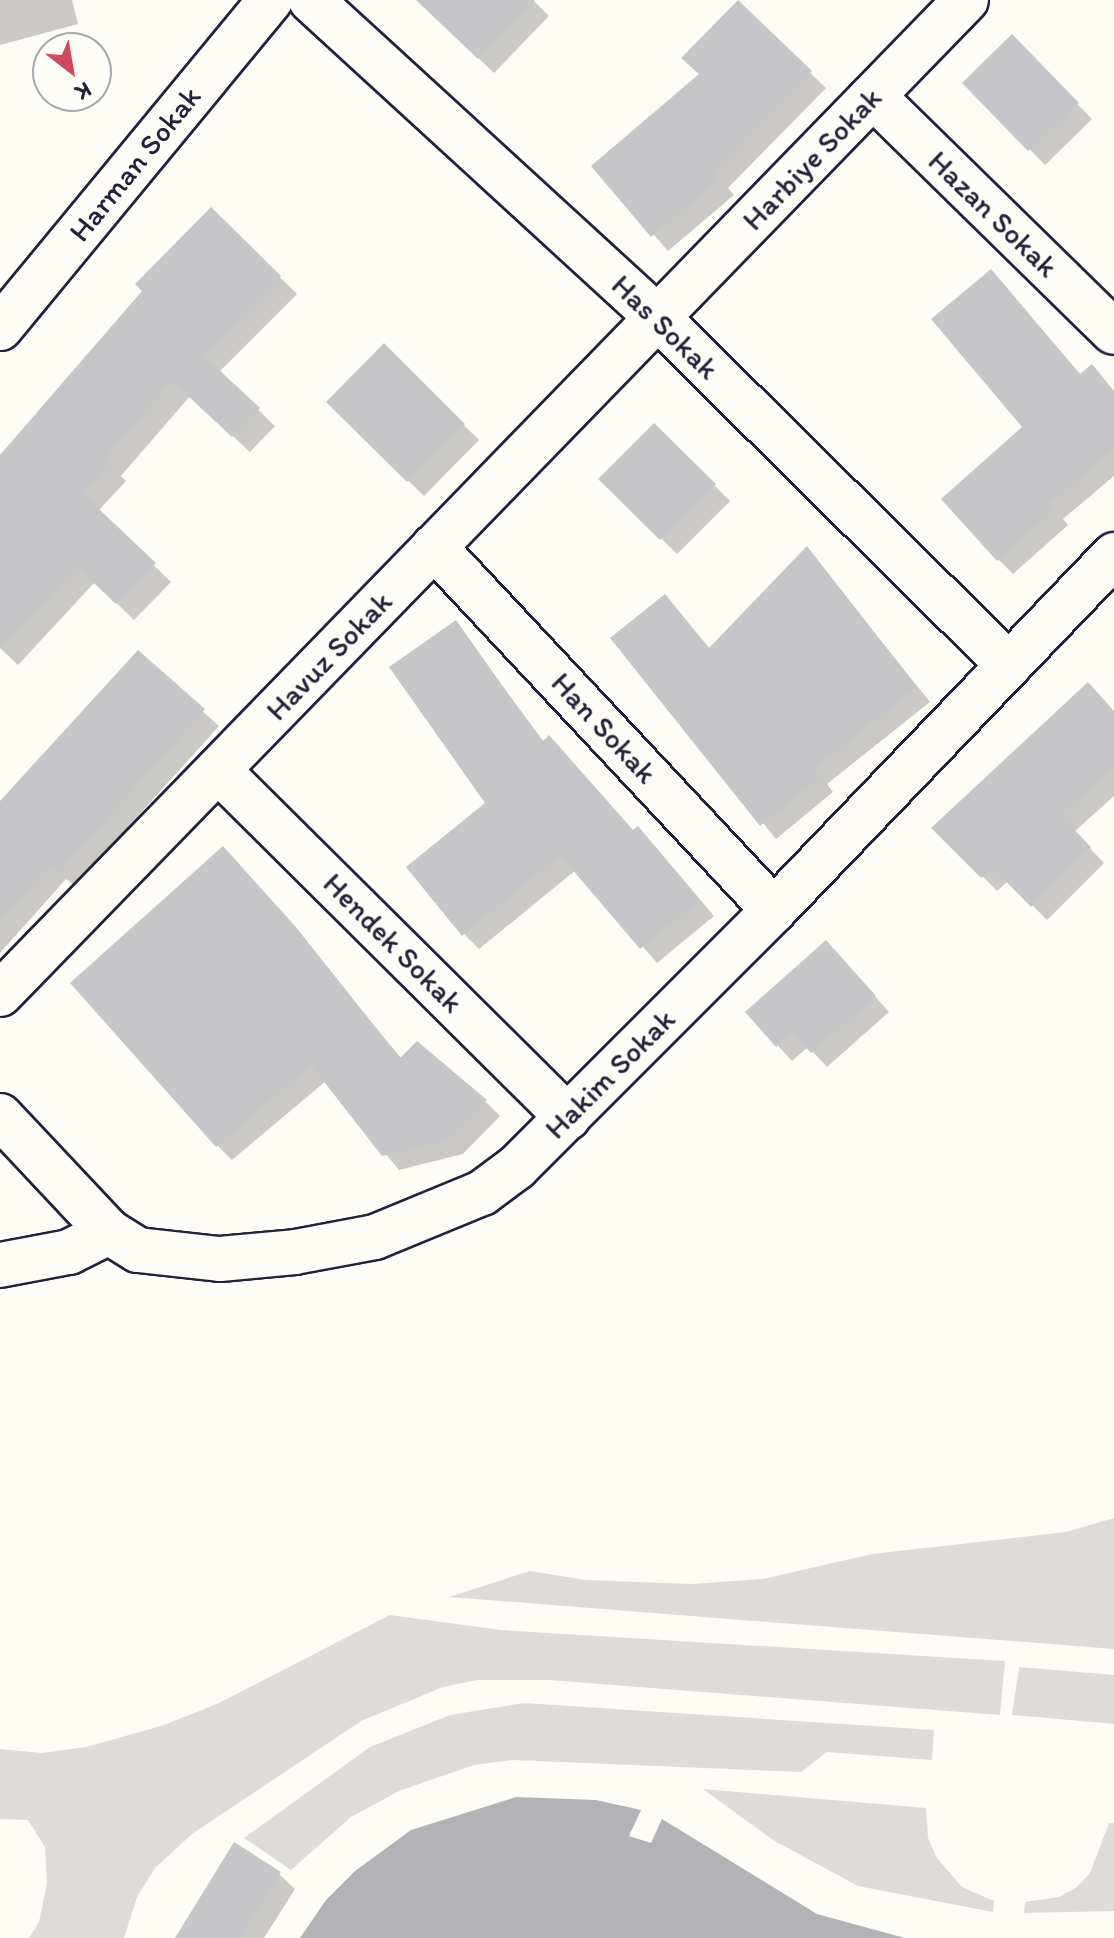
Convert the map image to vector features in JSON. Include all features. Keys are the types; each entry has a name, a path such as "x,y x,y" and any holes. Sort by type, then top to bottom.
{"street":[{"name":"Harman Sokak","path":"0,328 270,0"},
{"name":"Has Sokak","path":"311,0 658,318 1009,665"},
{"name":"Harbiye Sokak","path":"658,318 966,0"},
{"name":"Hazan Sokak","path":"873,96 1114,332"},
{"name":"Havuz Sokak","path":"0,994 658,318"},
{"name":"Han Sokak","path":"434,547 774,910"},
{"name":"Hakim Sokak","path":"0,1116 109,1232 138,1250 220,1259 375,1237 482,1193 568,1117 774,910 1114,555"},
{"name":"Hendek Sokak","path":"218,770 568,1117"},
{"path":"0,1265 69,1252 109,1232"}],"shaded area":[{"path":"1114,1518 1114,1649 449,1597 530,1571 586,1580 691,1584 763,1579 872,1554 1066,1532"},
{"path":"390,1615 501,1630 1005,1661 1000,1715 549,1680 477,1680 443,1687 361,1721 192,1834 155,1868 137,1897 124,1938 29,1938 39,1922 47,1883 45,1847 28,1820 0,1819 0,1749 42,1753 86,1747 161,1726 217,1704"},
{"path":"1019,1667 1114,1675 1114,1724 1012,1715"},
{"path":"524,1703 934,1730 932,1760 827,1752 801,1772 512,1760 474,1765 399,1791 351,1817 291,1870 244,1838 370,1747 450,1715"},
{"path":"703,1789 926,1808 928,1838 937,1858 962,1887 994,1901 993,1912 858,1886 773,1840"},
{"path":"516,1797 596,1800 641,1810 629,1836 651,1843 662,1819 817,1914 905,1938 300,1938 326,1900 355,1871 411,1830"},
{"path":"1109,1823 1114,1823 1114,1911 1024,1913 1025,1902 1059,1897 1077,1887 1090,1873"}],"building":[{"path":"416,0 535,0 478,59"},
{"path":"738,0 812,71 714,171 720,179 651,237 591,166 699,74 681,58"},
{"path":"1012,34 1079,103 1028,151 962,83"},
{"path":"211,207 281,276 203,355 260,408 232,437 172,381 105,458 110,462 82,493 156,563 116,604 77,567 0,649 0,455 142,291 135,284"},
{"path":"991,269 1080,374 1092,364 1114,391 1114,449 1050,503 1055,509 997,561 941,499 1022,427 931,319"},
{"path":"384,343 465,424 407,482 326,402"},
{"path":"654,423 716,484 660,540 598,479"},
{"path":"807,546 917,687 814,769 820,777 760,826 610,638 665,594 709,648"},
{"path":"456,620 542,742 549,735 633,830 638,826 700,900 640,949 560,855 462,936 406,867 485,803 389,667"},
{"path":"138,650 205,709 58,873 50,865 0,921 0,801"},
{"path":"1088,682 1114,711 1114,768 1060,815 1091,847 1031,907 992,867 981,878 931,828"},
{"path":"223,846 295,926 400,1058 417,1041 487,1100 447,1140 382,1156 311,1065 216,1147 70,983"},
{"path":"826,940 876,996 811,1053 793,1033 776,1047 745,1012"},
{"path":"234,1842 281,1872 240,1938 175,1938"}]}
